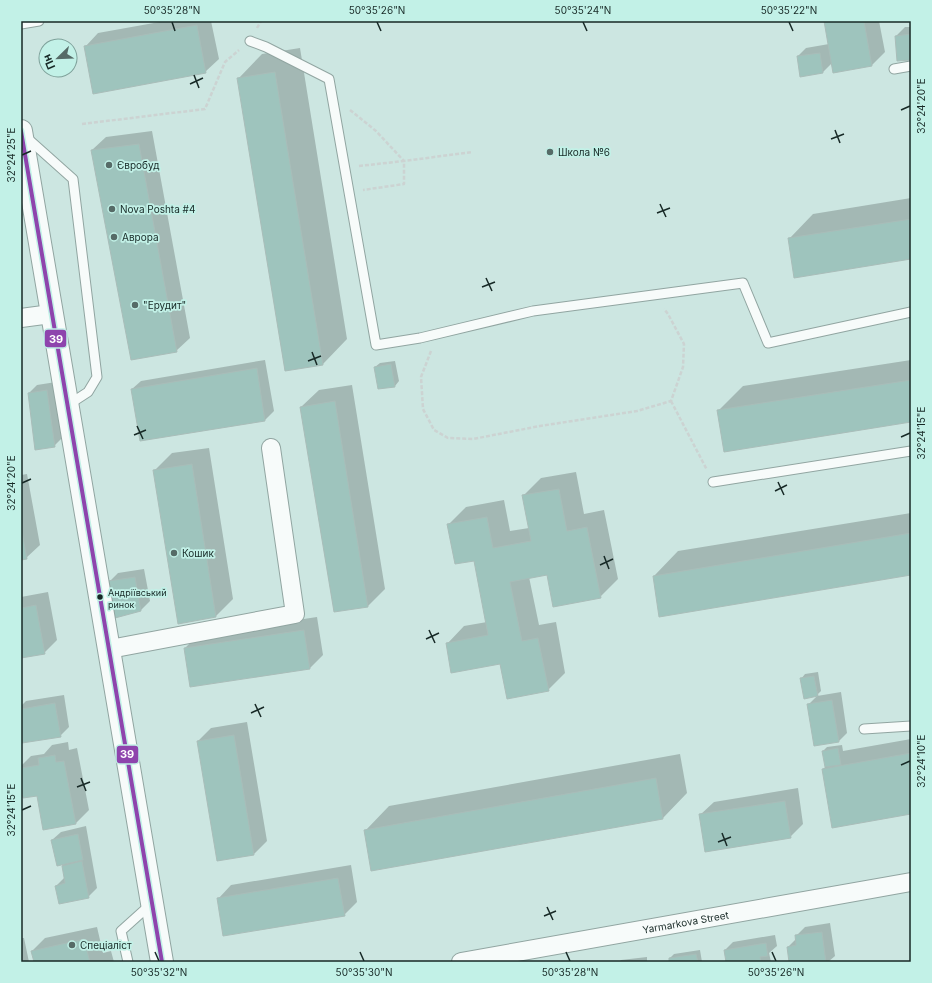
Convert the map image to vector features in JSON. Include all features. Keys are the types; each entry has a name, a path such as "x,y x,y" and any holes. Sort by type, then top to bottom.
{"street":[{"path":"21,132 51,314 110,648 162,962"},
{"path":"21,318 51,314"},
{"path":"110,648 295,614 271,448"},
{"name":"Yarmarkova Street","path":"461,962 911,882"}],"lane":[{"path":"21,24 39,21"},
{"path":"250,41 266,47 329,79 376,345 420,338 532,311 743,283 768,343 911,312"},
{"path":"894,70 911,66"},
{"path":"21,132 72,179 97,377 88,392 67,406"},
{"path":"713,482 911,451"},
{"path":"864,729 911,726"},
{"path":"128,962 120,931 152,903"}],"path":[{"path":"82,124 205,109 225,62 250,41 261,21"},
{"path":"332,94 376,132 404,162 404,184 349,192"},
{"path":"345,167 404,162 472,152"},
{"path":"651,295 668,314 684,344 684,368 671,401 713,482"},
{"path":"441,333 430,352 420,377 423,409 434,430 448,438 473,439 540,426 637,411 671,401"}],"building":[{"path":"824,21 864,21 872,66 833,73"},
{"path":"197,25 206,73 93,94 84,46"},
{"path":"911,34 911,60 897,61 895,36"},
{"path":"820,53 823,73 800,77 797,56"},
{"path":"275,72 323,365 285,371 237,78"},
{"path":"139,144 177,352 131,360 91,150"},
{"path":"911,219 911,259 794,278 788,238"},
{"path":"391,364 395,387 378,389 374,367"},
{"path":"257,368 265,421 140,441 131,389"},
{"path":"911,380 911,422 724,452 717,410"},
{"path":"47,390 55,447 35,450 28,393"},
{"path":"335,401 368,607 334,612 300,407"},
{"path":"192,464 216,617 178,624 153,470"},
{"path":"559,489 567,531 587,527 601,598 553,607 547,575 510,582 522,641 538,638 549,691 507,699 500,664 451,673 446,643 488,635 474,561 455,564 447,524 487,517 493,548 531,541 522,495"},
{"path":"21,526 27,559 21,560"},
{"path":"911,533 911,575 659,617 653,576"},
{"path":"135,577 141,611 115,618 108,581"},
{"path":"36,605 45,654 21,658 21,608"},
{"path":"304,630 310,669 190,687 184,648"},
{"path":"814,676 818,696 804,699 800,678"},
{"path":"832,700 839,742 814,746 807,704"},
{"path":"55,703 61,737 22,743 21,709"},
{"path":"234,735 254,855 217,861 197,741"},
{"path":"838,748 841,765 825,767 822,751"},
{"path":"911,753 911,814 832,828 822,769"},
{"path":"55,755 56,762 64,761 76,824 43,830 37,796 23,798 21,789 21,768 39,765 38,758"},
{"path":"656,778 663,819 371,871 364,830"},
{"path":"785,801 791,838 705,852 699,814"},
{"path":"78,834 83,860 57,866 51,840"},
{"path":"82,861 89,898 59,904 55,886 65,883 62,866"},
{"path":"338,878 345,916 223,936 217,898"},
{"path":"822,932 826,962 789,962 787,947 796,945 795,935"},
{"name":"Спеціаліст","path":"84,939 90,962 34,962 31,951"},
{"path":"766,943 768,956 760,957 761,962 726,962 724,950"},
{"path":"696,954 698,962 669,962 669,958"}],"transit line":[{"name":"39","path":"21,131 162,962"}],"place":[{"name":"Школа №6","path":"550,152"},
{"name":"Євробуд","path":"109,165"},
{"name":"Nova Poshta #4","path":"112,209"},
{"name":"Аврора","path":"114,237"},
{"name":"\"Ерудит\"","path":"135,305"},
{"name":"Кошик","path":"174,553"},
{"name":"Андріївський ринок","path":"100,597"},
{"name":"Спеціаліст","path":"72,945"}]}
